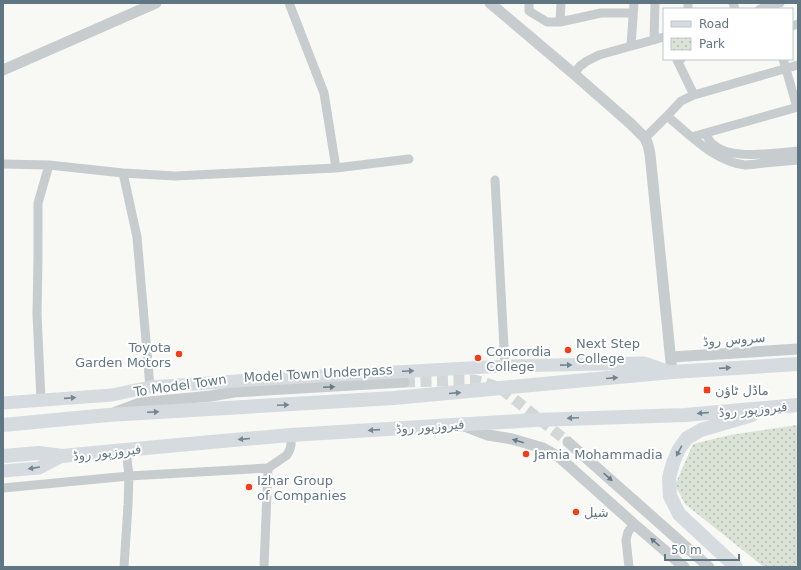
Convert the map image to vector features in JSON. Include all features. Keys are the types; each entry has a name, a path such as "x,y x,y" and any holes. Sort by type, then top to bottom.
{"main road":[{"path":"3,403 112,395 150,387 273,378 505,366 644,363 672,372"},
{"path":"3,425 108,415 394,398 672,372 798,364"},
{"path":"736,567 678,514 670,496 669,478 672,464 679,449 687,438 701,430 793,405"},
{"name":"فیروزپور روڈ","path":"3,456 39,453 62,456 291,435 535,420 685,415 793,405"},
{"name":"فیروزپور روڈ","path":"3,471 39,468 62,456"}],"street":[{"path":"3,70 156,3"},
{"path":"289,3 324,93 336,168"},
{"path":"490,3 631,124 645,138 648,144 672,372"},
{"path":"529,3 529,11 547,22 560,22 601,13 633,13"},
{"path":"560,22 561,3"},
{"path":"601,3 601,13"},
{"path":"631,46 634,3"},
{"path":"654,40 655,3"},
{"path":"763,8 780,3"},
{"path":"574,74 580,66 599,55 663,37"},
{"path":"677,60 694,95"},
{"path":"694,139 695,136 797,107 783,60"},
{"path":"645,138 681,101 694,95 798,65"},
{"path":"667,116 694,139 715,154 734,163 746,165 798,160"},
{"path":"706,133 710,142 717,148 727,152 757,155 798,151"},
{"path":"3,164 49,165 123,173 175,176 336,168 409,160"},
{"path":"41,400 37,314 38,203 49,165"},
{"path":"123,173 137,237 150,387"},
{"path":"495,180 505,366"},
{"name":"سروس روڈ","path":"671,357 798,349"},
{"name":"Model Town Underpass","path":"234,392 404,382"},
{"name":"To Model Town","path":"112,395 211,390 234,392"},
{"name":"To Model Town","path":"108,415 140,403 234,392"},
{"path":"460,424 488,435 512,439 543,448 551,452 564,461 684,567"},
{"path":"3,488 129,476 268,468 287,455 291,445 291,435"},
{"path":"568,442 710,567"},
{"path":"124,567 129,476 126,450"},
{"path":"264,567 268,468"},
{"path":"629,567 626,540 628,532 634,524"}],"green space":[{"path":"798,425 798,567 764,567 685,504 675,485 693,444 730,435"}],"tunnel":[{"path":"404,382 474,380 492,385 504,391 568,442"}],"place":[{"name":"Next Step College","path":"568,350"},
{"name":"Toyota Garden Motors","path":"179,354"},
{"name":"Concordia College","path":"478,358"},
{"name":"ماڈل ٹاؤن","path":"707,390"},
{"name":"Jamia Mohammadia","path":"526,454"},
{"name":"Izhar Group of Companies","path":"249,487"},
{"name":"شیل","path":"576,512"}]}
